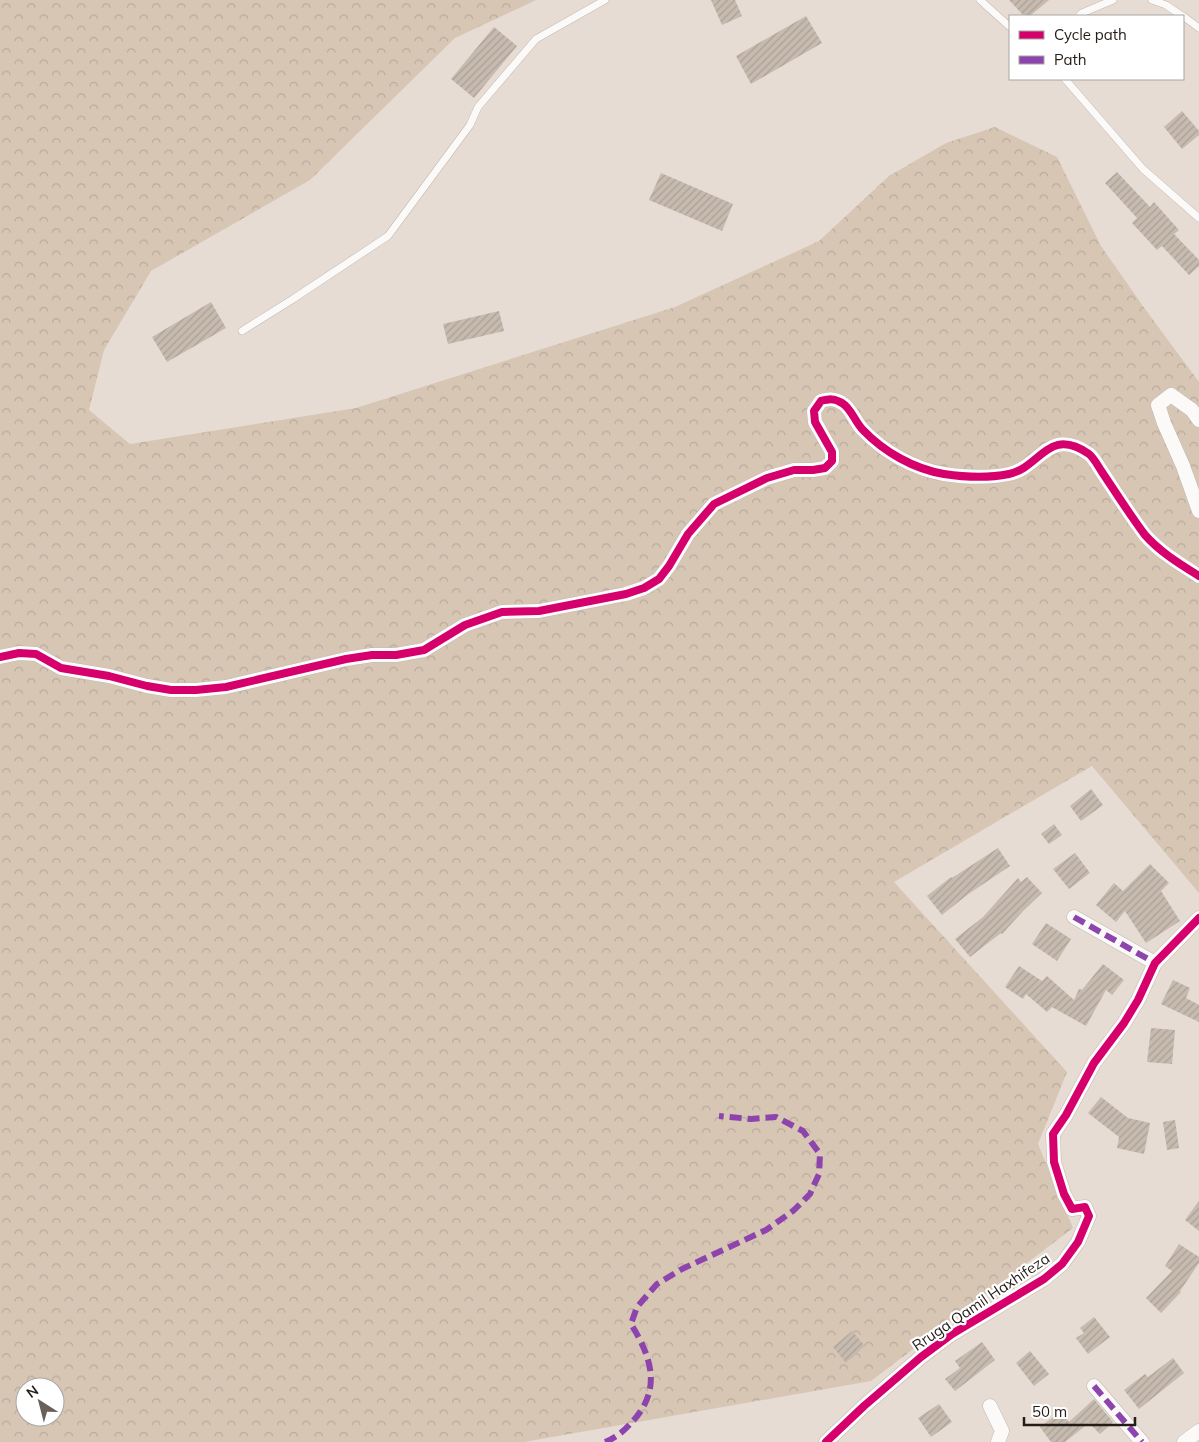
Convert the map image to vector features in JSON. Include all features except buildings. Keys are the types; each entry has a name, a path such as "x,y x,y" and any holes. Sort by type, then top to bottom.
{"street":[{"path":"1199,420 1192,410 1171,395 1158,405 1199,511"},
{"path":"0,657 19,653 36,654 61,668 109,676 171,690 226,687 346,659 372,655 396,655 424,650 465,625 502,612 539,611 626,594 644,588 659,578 669,566 688,534 714,504 766,478 794,470 825,468 832,462 832,452 815,422 814,411 821,401 833,398 844,404 862,429 884,450 919,468 944,474 977,476 1009,474 1020,470 1048,448 1058,444 1073,446 1090,455 1146,535 1168,556 1199,576"},
{"path":"1074,917 1155,963"},
{"name":"Rruga Qamil Haxhifeza","path":"826,1442 864,1406 952,1334 1044,1279 1062,1264 1078,1242 1089,1216 1085,1207 1072,1209 1064,1194 1054,1162 1053,1134 1066,1115 1094,1064 1133,1008 1155,963 1199,918"},
{"path":"1094,1386 1142,1442"},
{"path":"990,1406 1002,1431 998,1442"},
{"path":"1184,1442 1199,1432"}],"lane":[{"path":"242,331 388,236 470,125 478,107 536,39 604,0"},
{"path":"980,0 1009,26"},
{"path":"1080,15 1113,0"},
{"path":"1152,0 1166,5 1181,15"},
{"path":"1184,17 1199,28"},
{"path":"1066,80 1143,170 1199,218"}],"green space":[{"path":"0,0 536,0 455,38 310,180 151,271 104,350 89,410 130,444 356,408 675,307 819,241 889,176 946,143 995,127 1057,157 1101,246 1199,382 1199,893 1092,766 894,882 1067,1072 1038,1144 1073,1228 871,1381 524,1442 0,1442"}],"marked path":[{"path":"1074,917 1155,963"},
{"path":"605,1442 620,1434 632,1422 641,1410 650,1386 651,1374 648,1362 644,1349 631,1324 637,1307 657,1284 682,1269 766,1230 793,1211 810,1194 819,1174 820,1154 803,1131 776,1117 751,1119 719,1116"},
{"path":"1094,1386 1142,1442"}],"cycle path":[{"path":"0,657 19,653 36,654 61,668 109,676 171,690 226,687 346,659 372,655 396,655 424,650 465,625 502,612 539,611 626,594 644,588 659,579 688,534 714,504 767,478 794,470 825,468 832,461 832,452 815,422 814,411 821,401 829,399 836,400 845,405 863,430 880,445 911,464 933,472 976,477 1009,474 1020,470 1054,446 1064,444 1075,447 1093,458 1145,535 1170,557 1199,576"},
{"path":"826,1442 921,1357 952,1334 1044,1279 1062,1264 1078,1242 1089,1216 1085,1207 1072,1209 1064,1194 1054,1162 1053,1134 1066,1115 1094,1063 1124,1023 1138,1000 1155,963 1199,918"}]}
